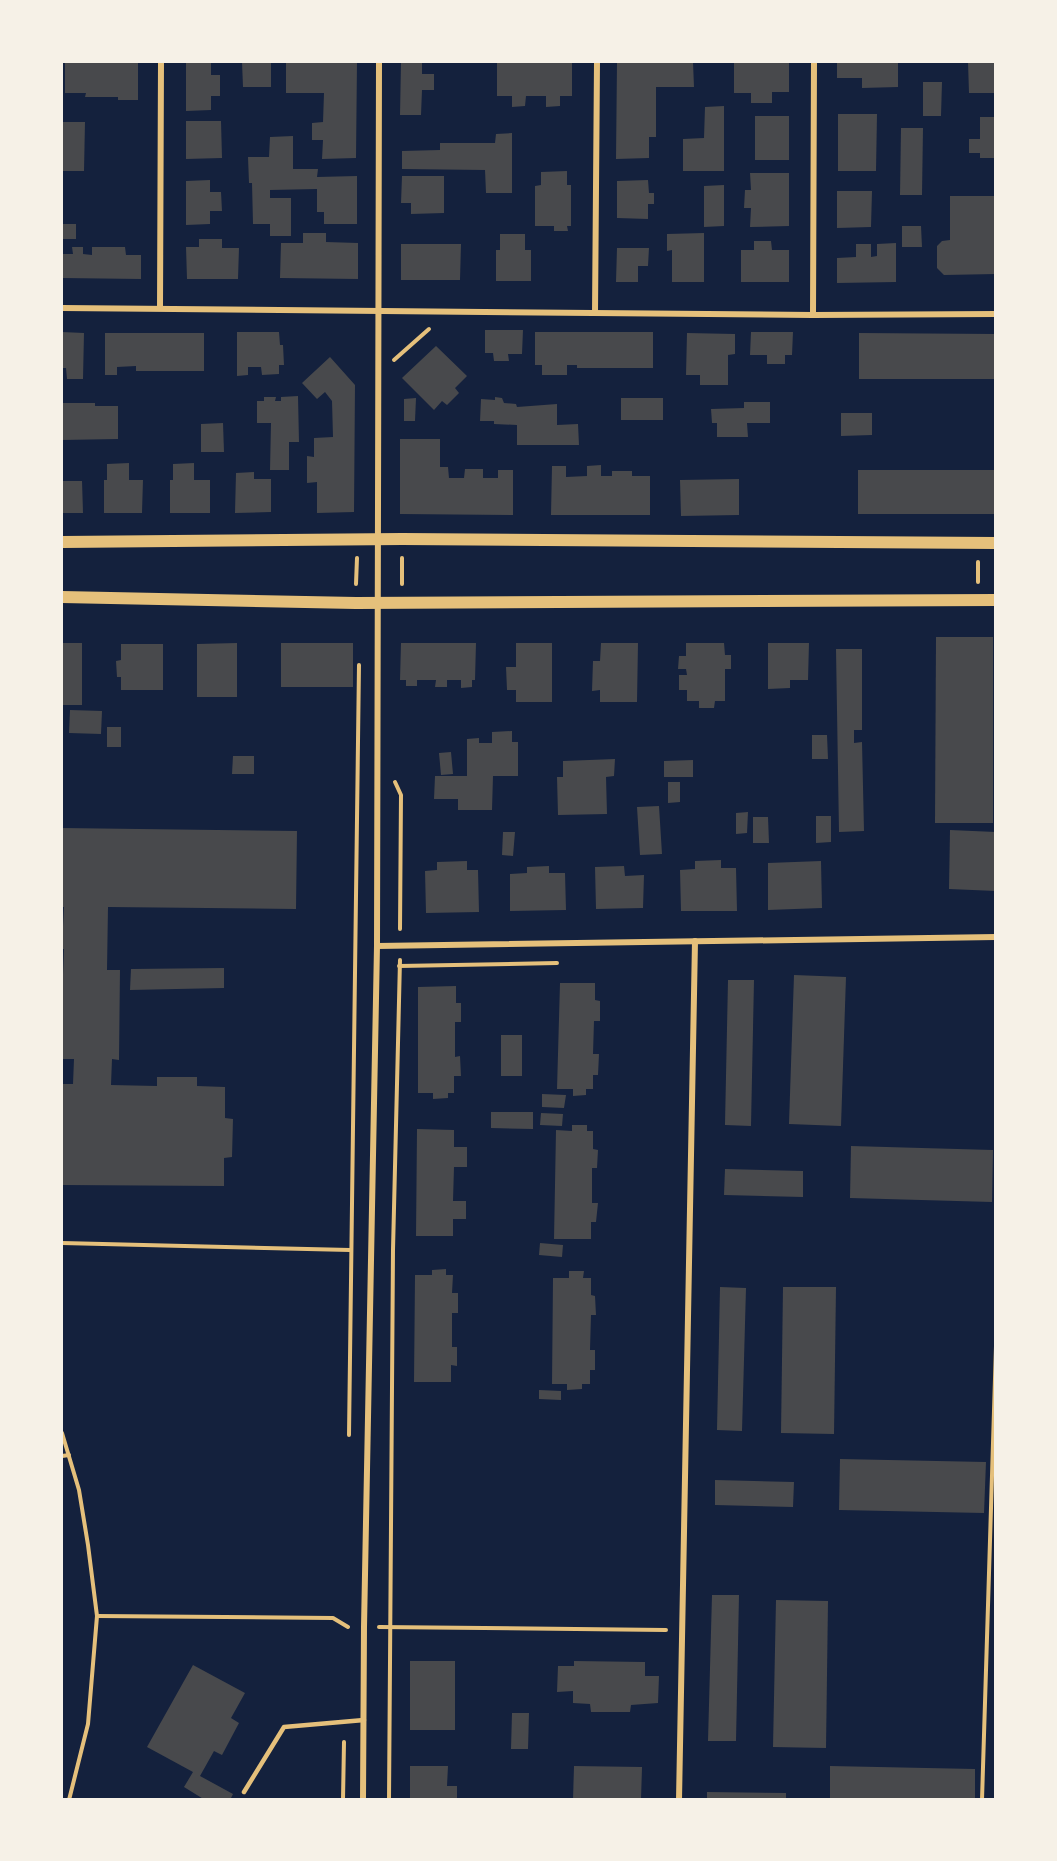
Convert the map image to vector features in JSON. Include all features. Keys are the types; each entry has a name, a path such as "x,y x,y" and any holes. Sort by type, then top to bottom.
{"main road":[{"path":"62,542 402,539 996,543"},
{"path":"62,597 378,602 996,600"}],"street":[{"path":"160,308 161,62"},
{"path":"363,1800 370,1250 377,946 379,62"},
{"path":"595,313 597,62"},
{"path":"813,315 814,62"},
{"path":"62,308 813,315 996,314"},
{"path":"377,946 996,937"},
{"path":"679,1800 696,941"}],"lane":[{"path":"244,1792 284,1727 364,1720"}],"path":[{"path":"402,539 403,602"},
{"path":"978,543 978,600"},
{"path":"348,1446 358,663"},
{"path":"389,1800 393,1250 401,795 394,779"},
{"path":"62,1243 393,1250"},
{"path":"982,1800 993,1514 996,1346"},
{"path":"62,1433 79,1491 97,1616 88,1724 69,1800"},
{"path":"62,1456 69,1455"},
{"path":"97,1616 333,1618 345,1627 682,1630"},
{"path":"345,1616 345,1627"},
{"path":"343,1800 345,1721"}],"building":[{"path":"65,62 138,62 138,100 118,100 118,97 85,97 86,93 65,93"},
{"path":"186,62 211,62 211,75 220,75 220,96 211,96 211,110 186,111"},
{"path":"242,62 271,62 271,87 243,87"},
{"path":"286,62 357,62 356,158 322,159 323,140 312,140 312,123 323,122 324,93 286,93"},
{"path":"401,62 422,62 422,74 434,74 434,90 422,90 421,115 400,115"},
{"path":"497,62 572,62 572,96 560,96 560,106 546,107 546,96 526,96 525,106 512,107 512,96 497,96"},
{"path":"617,62 693,62 694,87 656,87 656,137 649,137 649,158 616,159"},
{"path":"734,62 789,62 789,92 772,92 772,103 751,103 751,93 734,93"},
{"path":"837,62 898,62 898,87 862,88 862,78 837,78"},
{"path":"968,62 996,62 996,93 969,93"},
{"path":"923,82 942,82 941,116 923,116"},
{"path":"724,106 724,171 683,171 683,139 704,138 705,107"},
{"path":"838,114 877,114 876,171 838,171"},
{"path":"755,116 789,116 789,160 755,160"},
{"path":"980,117 996,117 996,158 980,158 980,153 969,153 969,139 980,139"},
{"path":"186,121 221,121 222,158 186,159"},
{"path":"62,122 85,122 84,171 62,171"},
{"path":"901,128 923,128 922,195 900,195"},
{"path":"512,133 512,193 486,193 485,170 402,169 402,151 440,150 440,143 495,143 496,134"},
{"path":"293,136 293,169 318,169 317,177 357,176 357,224 324,224 324,212 317,212 317,189 270,190 270,198 291,198 291,236 270,236 270,224 253,224 252,183 249,183 248,157 269,157 270,137"},
{"path":"567,171 567,185 571,185 571,226 567,226 568,231 554,231 554,226 535,226 535,186 541,185 541,172"},
{"path":"750,173 789,173 789,226 750,227 751,208 744,208 745,190 751,190"},
{"path":"402,176 444,176 444,213 411,214 411,203 401,203"},
{"path":"210,180 210,192 221,192 222,211 210,211 210,224 186,225 186,181"},
{"path":"648,180 649,193 654,193 654,204 648,204 648,219 617,218 617,181"},
{"path":"724,185 724,226 704,227 704,186"},
{"path":"837,191 872,191 871,227 837,228"},
{"path":"950,196 996,196 996,274 944,275 937,268 937,246 942,241 950,240"},
{"path":"62,224 76,224 76,239 62,239"},
{"path":"902,226 921,226 922,247 902,247"},
{"path":"303,233 326,233 326,242 358,243 358,279 280,278 281,243 303,243"},
{"path":"704,233 704,282 672,282 672,250 667,251 667,234"},
{"path":"500,234 525,234 525,250 531,250 531,281 496,281 496,250 500,250"},
{"path":"199,239 222,239 222,248 239,248 238,279 187,279 186,247 199,247"},
{"path":"754,241 771,241 772,250 789,250 789,282 741,282 741,250 754,250"},
{"path":"896,243 896,282 837,283 837,258 856,257 856,244 871,244 871,257 877,256 877,244"},
{"path":"401,244 461,244 460,280 401,280"},
{"path":"72,247 83,247 83,254 92,255 92,247 125,247 126,255 141,255 141,279 62,278 62,254 73,254"},
{"path":"617,248 649,248 648,266 638,266 638,282 616,282"},
{"path":"485,330 523,330 522,354 508,354 509,361 494,361 493,353 485,353"},
{"path":"62,332 84,333 83,379 67,379 66,368 62,368"},
{"path":"237,332 279,332 280,345 283,345 284,365 279,365 279,374 262,375 261,367 248,367 248,375 237,376"},
{"path":"535,332 653,332 653,368 577,368 577,365 567,365 567,375 542,375 542,365 535,365"},
{"path":"751,332 793,332 792,355 785,355 785,364 767,364 767,355 750,355"},
{"path":"105,333 204,333 204,371 136,371 136,366 117,367 117,375 105,375"},
{"path":"687,333 735,334 735,354 728,355 728,385 700,385 700,375 686,375"},
{"path":"859,333 996,334 996,379 859,379"},
{"path":"436,346 467,376 455,388 459,393 447,405 442,401 434,410 402,378"},
{"path":"330,357 355,385 354,512 317,513 317,482 307,483 307,456 314,457 314,438 333,437 332,401 325,392 317,399 302,383"},
{"path":"298,396 299,442 289,442 289,470 270,470 271,423 257,423 257,401 264,401 264,397 276,397 275,401 281,401 281,397"},
{"path":"495,397 502,398 504,403 516,404 517,407 557,404 557,425 578,424 579,445 517,445 517,425 480,421 481,399 495,400"},
{"path":"416,398 415,421 404,421 404,399"},
{"path":"621,398 663,398 663,420 621,420"},
{"path":"744,402 770,402 770,423 747,423 748,437 717,437 717,423 712,423 711,409 744,408"},
{"path":"62,403 118,406 118,439 62,440"},
{"path":"841,413 872,413 872,435 841,436"},
{"path":"223,423 224,452 201,452 201,424"},
{"path":"400,439 440,439 440,467 448,467 449,478 464,478 465,469 483,469 483,478 498,478 498,470 513,470 513,515 400,514"},
{"path":"129,463 129,480 143,480 142,513 104,513 104,480 107,480 107,464"},
{"path":"194,463 194,480 210,480 210,513 170,513 170,480 173,480 173,464"},
{"path":"601,465 601,476 612,476 612,471 632,471 632,476 650,476 650,515 551,515 552,466 566,466 566,477 587,476 587,466"},
{"path":"858,470 996,470 996,514 858,514"},
{"path":"254,472 254,479 271,479 271,512 235,513 236,473"},
{"path":"739,479 739,515 681,516 680,480"},
{"path":"62,481 82,481 83,513 62,513"},
{"path":"936,637 993,637 993,823 935,823"},
{"path":"62,643 82,643 82,705 62,705"},
{"path":"237,643 237,697 197,697 197,644"},
{"path":"281,643 353,643 353,687 281,687"},
{"path":"401,643 476,643 475,680 472,680 472,687 461,688 461,680 447,680 447,687 435,687 436,680 417,680 417,686 406,686 406,680 400,680"},
{"path":"516,643 552,643 552,702 516,702 516,690 507,690 506,667 516,667"},
{"path":"601,643 638,643 637,702 600,702 600,690 592,691 593,661 600,661"},
{"path":"686,643 724,643 725,655 731,655 731,669 725,669 725,701 715,701 714,708 699,708 699,701 687,701 687,690 679,690 679,675 687,675 686,669 678,669 679,656 686,656"},
{"path":"768,643 809,643 808,680 790,680 790,688 768,689"},
{"path":"121,644 163,644 163,690 121,690 121,677 117,677 116,661 121,660"},
{"path":"836,649 862,649 862,730 854,730 854,743 862,742 864,831 839,832"},
{"path":"70,710 102,711 101,734 69,733"},
{"path":"107,727 121,727 121,747 107,747"},
{"path":"512,731 512,742 518,742 518,776 493,776 492,810 458,810 458,799 434,799 435,776 467,776 467,739 479,738 479,743 492,743 492,732"},
{"path":"812,735 827,735 828,759 812,759"},
{"path":"451,752 453,774 441,775 439,753"},
{"path":"233,756 254,756 254,774 232,774"},
{"path":"615,759 614,776 606,777 607,814 558,815 557,777 563,777 563,761"},
{"path":"693,760 693,777 664,777 664,761"},
{"path":"668,782 680,782 680,802 668,803"},
{"path":"659,806 662,854 640,855 637,807"},
{"path":"748,812 747,833 736,834 736,813"},
{"path":"816,816 831,816 831,842 816,843"},
{"path":"753,817 768,817 769,843 753,843"},
{"path":"62,828 297,831 296,909 108,907 107,970 120,970 119,1060 112,1059 111,1085 157,1086 157,1077 197,1077 197,1086 225,1087 225,1118 233,1119 232,1157 224,1158 224,1186 62,1185 62,1084 73,1084 74,1059 62,1059 64,907 62,907"},
{"path":"950,830 996,832 996,891 949,889"},
{"path":"503,832 515,832 513,856 502,855"},
{"path":"721,860 721,868 736,868 737,911 681,911 680,870 695,869 695,861"},
{"path":"467,861 467,870 478,870 479,912 426,913 425,871 437,870 437,862"},
{"path":"821,861 822,908 768,910 768,863"},
{"path":"549,866 549,873 565,873 566,910 510,911 510,874 527,873 527,867"},
{"path":"624,866 625,876 644,875 643,908 596,909 595,867"},
{"path":"224,968 224,988 130,990 131,969"},
{"path":"794,975 846,977 841,1126 789,1124"},
{"path":"728,980 754,980 751,1126 725,1125"},
{"path":"560,983 595,983 595,1000 600,1001 600,1021 594,1021 593,1054 599,1054 598,1075 593,1075 593,1089 586,1089 586,1095 573,1096 573,1089 557,1089"},
{"path":"456,986 456,1003 461,1003 461,1022 455,1022 455,1057 460,1056 461,1076 454,1076 454,1093 448,1093 448,1098 433,1099 433,1093 418,1093 418,987"},
{"path":"501,1035 522,1035 522,1076 501,1076"},
{"path":"542,1094 566,1095 564,1108 542,1107"},
{"path":"491,1112 533,1112 533,1129 491,1128"},
{"path":"541,1113 563,1114 562,1126 540,1125"},
{"path":"572,1125 587,1125 587,1131 593,1131 593,1149 598,1150 597,1168 592,1168 592,1203 598,1203 596,1222 591,1222 591,1239 554,1239 556,1130 572,1131"},
{"path":"417,1129 454,1130 454,1147 467,1147 467,1167 454,1167 453,1201 466,1201 466,1219 453,1219 453,1236 416,1236"},
{"path":"851,1146 993,1150 992,1202 850,1198"},
{"path":"725,1169 803,1171 803,1197 724,1195"},
{"path":"540,1243 563,1245 562,1257 539,1255"},
{"path":"446,1269 446,1275 453,1275 452,1293 458,1293 458,1313 452,1313 452,1347 457,1347 457,1366 451,1365 451,1382 414,1382 415,1275 432,1275 432,1270"},
{"path":"569,1271 584,1271 583,1278 591,1278 591,1295 595,1296 596,1315 591,1315 590,1350 595,1350 595,1370 590,1370 590,1384 582,1384 582,1389 567,1390 567,1384 552,1384 553,1278 569,1278"},
{"path":"720,1287 746,1288 742,1431 717,1430"},
{"path":"783,1287 836,1287 834,1434 781,1433"},
{"path":"539,1390 561,1391 561,1400 539,1399"},
{"path":"840,1459 986,1462 984,1513 839,1510"},
{"path":"715,1480 794,1482 793,1507 715,1505"},
{"path":"712,1595 739,1595 736,1741 708,1741"},
{"path":"776,1600 828,1601 826,1748 773,1747"},
{"path":"410,1661 455,1661 455,1730 410,1730"},
{"path":"574,1661 645,1662 645,1676 659,1676 658,1703 631,1705 630,1712 591,1712 590,1704 573,1703 573,1691 557,1692 558,1666 574,1666"},
{"path":"193,1665 245,1693 231,1718 239,1723 222,1755 214,1751 200,1776 233,1794 230,1800 205,1800 184,1787 193,1772 147,1747"},
{"path":"512,1713 529,1713 528,1749 511,1749"},
{"path":"410,1766 448,1766 447,1786 457,1786 457,1800 410,1800"},
{"path":"574,1766 642,1767 641,1800 573,1800"},
{"path":"830,1766 975,1769 975,1800 830,1800"},
{"path":"707,1792 786,1793 786,1800 707,1800"}]}
